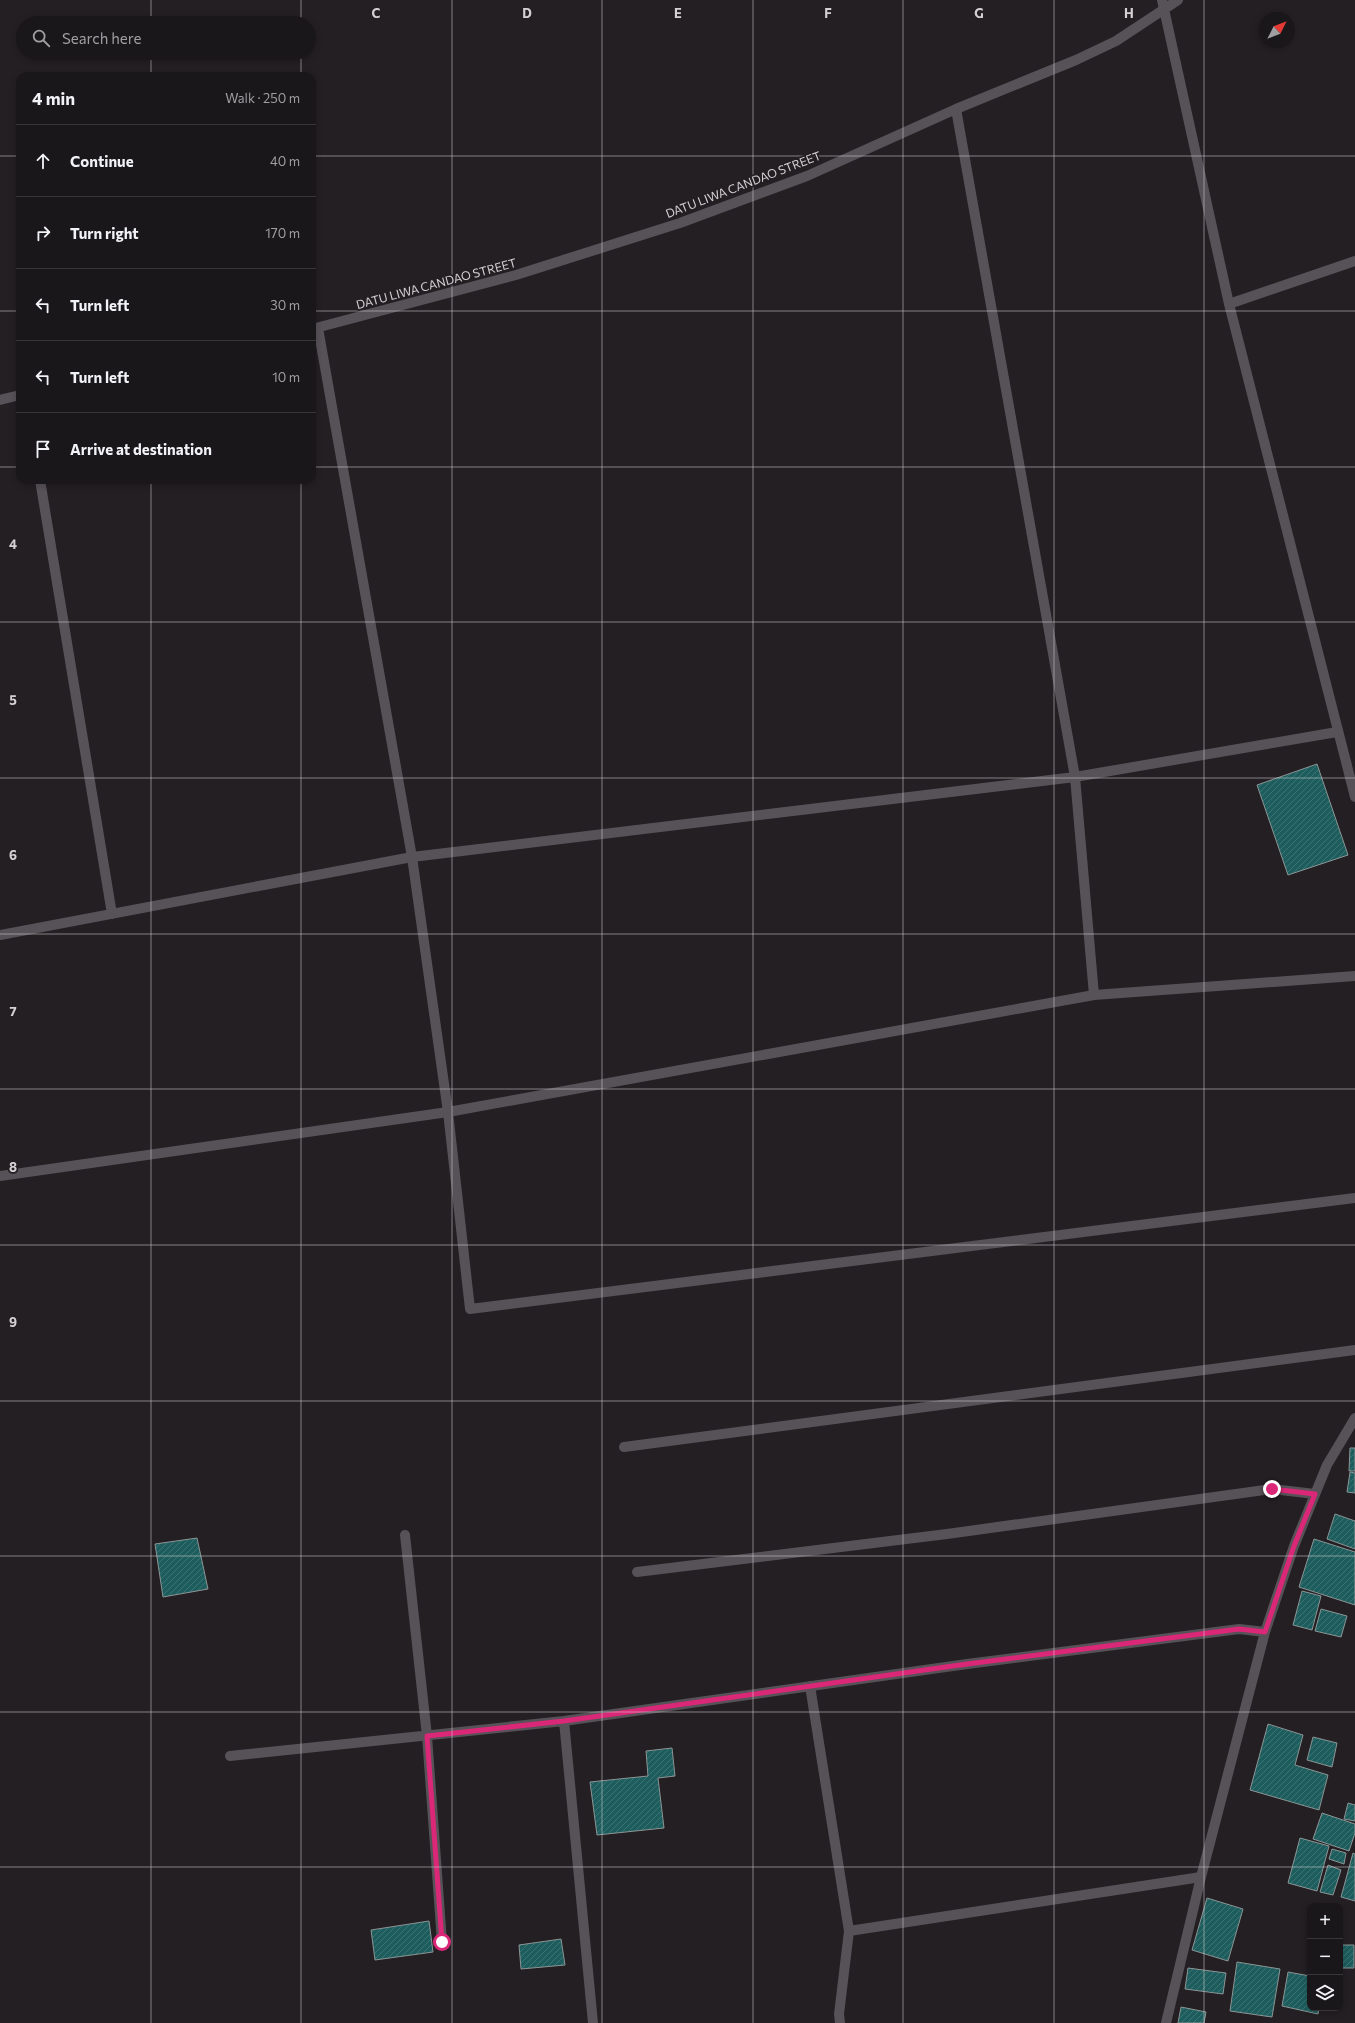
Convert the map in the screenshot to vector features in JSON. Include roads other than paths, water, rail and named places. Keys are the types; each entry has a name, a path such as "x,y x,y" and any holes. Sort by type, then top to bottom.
{"street":[{"path":"1162,0 1163,11 1229,304 1337,732 1355,797"},
{"name":"DATU LIWA CANDAO STREET","path":"316,328 516,275 680,223 807,176 956,109 1076,60 1116,41 1178,0"},
{"path":"956,109 1074,777 1094,995"},
{"path":"1229,304 1355,261"},
{"path":"316,333 412,857 448,1112 470,1310 1355,1198"},
{"path":"0,400 16,396"},
{"path":"41,484 112,914"},
{"path":"0,935 412,857 1074,777 1337,732"},
{"path":"0,1176 448,1112 1094,995 1355,976"},
{"path":"624,1447 1355,1350"},
{"path":"1166,2023 1201,1877 1265,1632 1294,1546 1327,1465 1355,1418"},
{"path":"637,1572 954,1533 1272,1489 1315,1494"},
{"path":"405,1535 427,1736 442,1942"},
{"path":"230,1756 564,1721 810,1686 1231,1630 1265,1632"},
{"path":"810,1686 849,1931 839,2014 840,2023"},
{"path":"564,1721 593,2023"},
{"path":"849,1931 1201,1877"}]}
